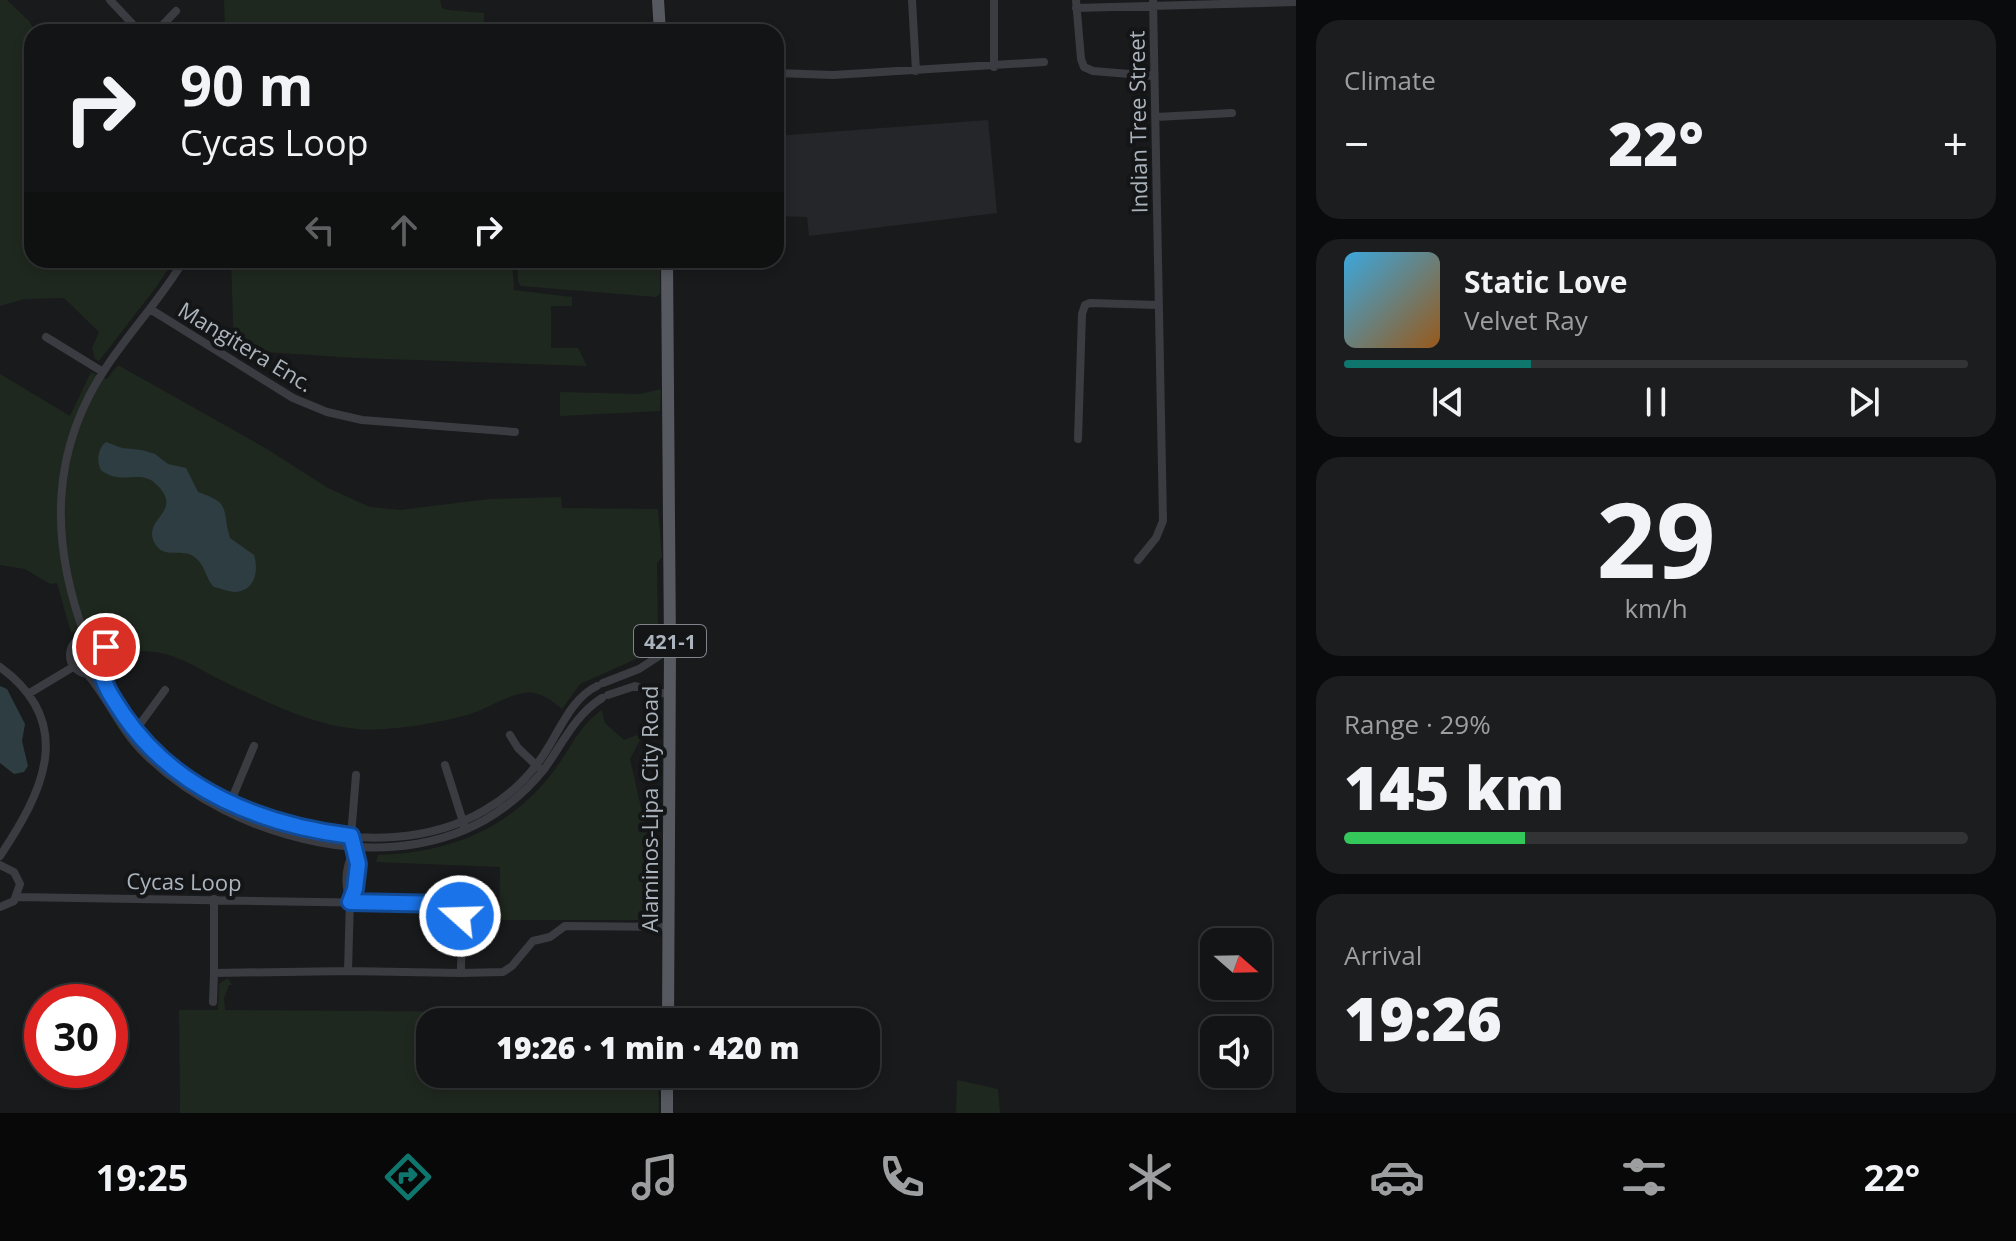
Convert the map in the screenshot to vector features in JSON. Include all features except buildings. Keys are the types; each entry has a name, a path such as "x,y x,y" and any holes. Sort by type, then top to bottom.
{"main road":[{"path":"658,0 660,24"},
{"name":"Alaminos-Lipa City Road","path":"667,268 668,1008"},
{"path":"667,1088 667,1113"}],"street":[{"path":"110,0 132,24"},
{"path":"912,0 916,71"},
{"path":"994,0 994,67"},
{"name":"Indian Tree Street","path":"1076,4 1295,2"},
{"name":"Indian Tree Street","path":"1138,560 1156,538 1163,521 1154,3"},
{"path":"1076,4 1084,67 1093,71 1154,76"},
{"path":"164,24 176,11"},
{"path":"784,73 833,75 1044,62"},
{"path":"1156,117 1232,113"},
{"path":"85,636 64,565 61,481 70,443 82,411 103,372 178,268"},
{"path":"1078,439 1082,314 1085,305 1158,305"},
{"name":"Mangitera Enc.","path":"150,309 289,396 327,412 362,420 515,432"},
{"path":"46,337 103,372"},
{"path":"88,675 101,670 108,659 106,647 98,638 85,636 70,648 73,667 88,675 133,734 180,772 228,808 353,844 464,826 539,768 579,717 609,695 642,686 670,695"},
{"path":"539,768 586,692 639,669 670,649"},
{"path":"0,667 28,694 36,706 44,730 44,768 39,787 25,819 0,856"},
{"path":"28,694 73,667"},
{"path":"101,670 109,692 133,734"},
{"path":"609,695 613,680"},
{"path":"133,734 165,690"},
{"path":"510,735 518,748 539,768"},
{"path":"228,808 254,746"},
{"path":"445,765 464,826"},
{"path":"348,971 350,901 346,887 353,844 356,775"},
{"path":"0,865 9,868 18,877 17,897 9,905 0,907"},
{"name":"Cycas Loop","path":"17,897 445,904 455,908 461,922 461,973"},
{"path":"213,1002 214,899"},
{"path":"214,973 503,972 533,941 550,937 565,926 669,927"}],"shaded area":[{"path":"988,120 997,213 809,236 807,217 784,216 784,135"},
{"path":"106,442 155,454 168,464 186,468 198,492 221,504 230,538 254,555 254,579 247,588 235,592 214,587 193,556 162,551 158,547 152,534 165,509 165,495 145,478 116,477 101,470 99,455"},
{"path":"0,686 7,689 25,724 22,741 28,766 24,772 14,774 0,763"}],"green space":[{"path":"0,0 7,0 31,24 24,24 24,268 169,268 99,361 95,359 92,348 99,332 64,298 25,299 0,306"},
{"path":"224,0 440,0 442,8 447,10 484,13 484,24 225,24"},
{"path":"231,268 513,268 514,290 572,297 572,306 551,306 551,348 578,348 587,366 356,358 234,350"},
{"path":"517,268 660,268 660,294 656,297 521,286"},
{"path":"118,365 267,449 328,488 370,507 400,510 489,499 561,497 562,508 658,509 662,557 657,563 658,631 654,642 636,659 580,684 562,709 540,694 529,692 455,718 369,730 340,727 290,712 173,656 148,651 116,655 108,641 98,634 86,631 71,633 57,583 50,584 25,569 0,565 0,374 70,416 91,372 107,379"},
{"path":"661,389 660,411 560,416 560,392 640,394"},
{"path":"602,710 605,723 624,740 637,735 640,740 630,759 646,830 651,920 499,920 500,867 376,862 378,855 430,849 478,833 500,821 539,789 582,729"},
{"path":"228,978 232,985 229,985 224,998 225,1010 416,1011 416,1088 658,1088 659,1113 180,1113 179,1010 218,1010 219,984"},
{"path":"957,1080 998,1089 1000,1113 956,1113"}],"route":[{"path":"106,647 108,659 101,670 109,692 135,731 180,772 217,797 268,818 291,826 351,836 358,864 350,902 445,904 455,908 460,916"}]}
